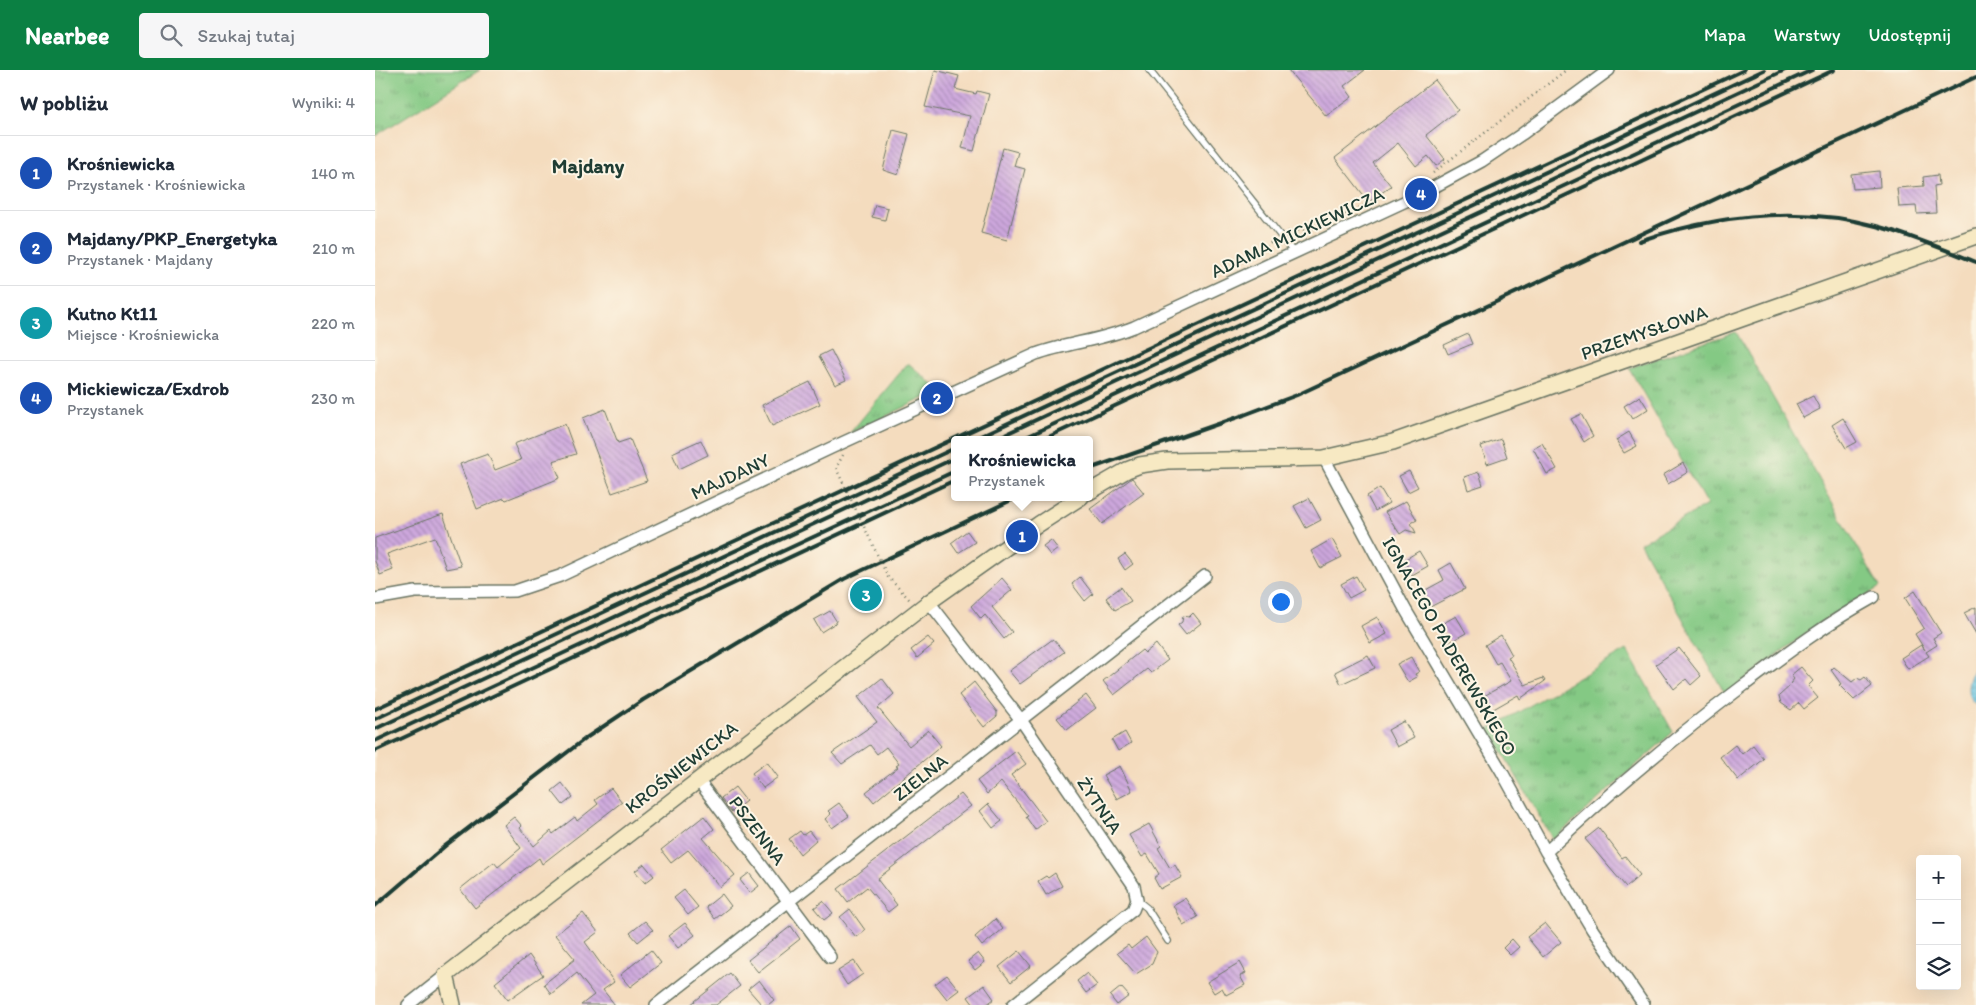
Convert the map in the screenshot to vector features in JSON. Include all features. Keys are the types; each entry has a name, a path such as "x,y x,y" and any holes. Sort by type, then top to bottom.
{"street":[{"name":"ADAMA MICKIEWICZA","path":"1090,341 1109,337 1134,327 1421,194 1482,161 1609,70"},
{"name":"PRZEMYSŁOWA","path":"1324,458 1393,442 1976,236"},
{"name":"MAJDANY","path":"375,599 415,592 515,592 560,576 845,441 1036,354 1062,345 1090,341"},
{"path":"1093,490 1127,470 1140,465 1167,461 1324,458"},
{"name":"IGNACEGO PADEREWSKIEGO","path":"1324,458 1405,609 1546,852 1592,929 1644,1005"},
{"name":"KROŚNIEWICKA","path":"408,1005 924,606 1039,524 1075,501"},
{"name":"ZIELNA","path":"656,1005 1205,576"},
{"path":"1546,852 1674,739 1838,616 1874,597"},
{"name":"ŻYTNIA","path":"924,606 1021,720 1134,886 1137,900"},
{"name":"PSZENNA","path":"698,780 830,957"},
{"path":"1013,1005 1133,910 1137,900"},
{"path":"446,975 453,1005"}],"lane":[{"path":"1149,70 1294,253"},
{"path":"1137,900 1147,908 1168,941"}],"path":[{"path":"1429,176 1566,70"},
{"path":"1226,270 1259,254 1279,234 1313,228 1387,196"},
{"path":"845,441 844,453 837,470 888,578 924,606"}],"green space":[{"path":"375,70 480,70 375,136"},
{"path":"1736,332 1880,587 1822,621 1725,694 1640,543 1707,505 1629,368"},
{"path":"908,363 937,388 937,392 850,433"},
{"path":"1627,650 1673,732 1553,840 1489,729"}],"water":[{"path":"1976,666 1976,705 1969,697 1968,686"}],"building":[{"path":"935,70 959,76 955,89 976,94 977,91 989,94 974,151 962,148 970,116 925,107"},
{"path":"1288,70 1365,70 1344,86 1352,97 1326,116"},
{"path":"1435,80 1458,110 1426,135 1445,159 1436,166 1428,156 1416,166 1398,143 1373,163 1391,186 1369,202 1335,158"},
{"path":"893,130 909,134 898,175 883,170"},
{"path":"1003,148 1018,152 1014,166 1025,169 1007,240 981,233"},
{"path":"1879,171 1880,187 1853,189 1851,174"},
{"path":"1938,175 1939,185 1934,186 1936,213 1917,214 1916,206 1899,207 1897,188 1924,186 1923,177"},
{"path":"875,205 888,208 885,220 872,217"},
{"path":"1468,334 1472,344 1448,354 1444,345"},
{"path":"831,350 846,380 835,385 819,356"},
{"path":"810,382 820,404 772,426 762,405"},
{"path":"1640,396 1648,409 1632,419 1624,406"},
{"path":"1813,396 1820,409 1803,418 1796,404"},
{"path":"605,409 618,443 630,439 647,481 612,493 583,418"},
{"path":"1581,414 1593,436 1584,442 1571,419"},
{"path":"1843,418 1857,442 1846,448 1832,425"},
{"path":"565,424 576,454 553,461 560,478 506,500 504,498 477,509 460,464 488,454 495,470 521,460 514,444"},
{"path":"1629,432 1637,446 1624,453 1616,440"},
{"path":"1501,439 1507,457 1487,464 1481,446"},
{"path":"701,440 708,455 679,469 672,453"},
{"path":"1542,443 1557,469 1547,474 1533,448"},
{"path":"1683,463 1688,472 1668,484 1663,475"},
{"path":"1409,471 1418,487 1408,492 1399,476"},
{"path":"1479,472 1483,485 1468,490 1464,477"},
{"path":"1132,478 1144,493 1102,524 1090,509"},
{"path":"1380,488 1389,503 1375,511 1367,496"},
{"path":"1309,498 1321,520 1306,528 1294,506"},
{"path":"1406,501 1417,520 1411,523 1416,533 1406,530 1400,534 1385,512"},
{"path":"443,514 461,566 446,569 435,537 387,554 393,570 380,575 375,561 375,538"},
{"path":"967,531 975,542 958,553 951,543"},
{"path":"1332,539 1342,557 1320,568 1311,551"},
{"path":"1051,540 1058,549 1050,555 1043,546"},
{"path":"1419,551 1428,566 1412,575 1404,560"},
{"path":"1125,554 1133,564 1125,570 1118,559"},
{"path":"1451,563 1465,589 1430,607 1422,592 1444,580 1439,570"},
{"path":"1356,576 1364,590 1349,598 1341,584"},
{"path":"1080,577 1093,594 1085,601 1072,584"},
{"path":"1002,578 1012,590 992,607 1012,632 1004,639 985,615 981,619 971,606"},
{"path":"877,582 883,592 868,599 863,589"},
{"path":"1121,587 1131,601 1115,610 1106,598"},
{"path":"1915,591 1941,633 1933,638 1937,645 1926,652 1929,656 1908,669 1901,658 1921,645 1925,650 1915,634 1924,628 1905,598"},
{"path":"1976,607 1976,634 1964,613"},
{"path":"830,611 837,622 821,632 814,620"},
{"path":"1193,613 1201,623 1186,635 1178,625 1182,622 1183,616 1189,617"},
{"path":"1456,616 1466,633 1450,642 1440,625"},
{"path":"1377,617 1387,634 1370,643 1361,626"},
{"path":"1501,635 1512,655 1508,657 1525,685 1543,678 1545,681 1520,699 1518,695 1490,711 1482,697 1511,681 1500,662 1496,664 1485,645"},
{"path":"928,637 934,644 917,658 911,650"},
{"path":"1053,639 1064,652 1020,684 1009,671"},
{"path":"1156,644 1168,660 1151,673 1147,669 1114,695 1103,681 1142,650 1145,653"},
{"path":"1679,648 1701,676 1691,685 1686,679 1674,689 1656,664"},
{"path":"1368,655 1375,668 1341,684 1335,672"},
{"path":"1411,657 1419,672 1415,674 1417,677 1408,682 1397,664"},
{"path":"1801,667 1813,681 1808,686 1818,698 1804,709 1799,703 1791,710 1781,703 1779,696 1791,685 1794,679 1791,675"},
{"path":"1834,667 1852,682 1857,678 1861,680 1865,677 1872,686 1854,700 1839,685 1841,684 1831,670"},
{"path":"882,678 894,694 878,708 909,746 928,730 941,746 874,802 866,792 898,767 896,766 899,764 886,747 877,754 870,745 842,764 832,753 877,722 858,697"},
{"path":"974,682 997,712 997,716 984,727 959,695"},
{"path":"1086,695 1096,708 1067,730 1057,718"},
{"path":"1404,721 1414,738 1397,747 1388,730"},
{"path":"1125,732 1131,743 1118,751 1112,740"},
{"path":"1735,745 1742,754 1753,745 1764,759 1738,780 1720,757"},
{"path":"1016,751 1026,764 1011,775 1046,821 1035,830 1026,817 1028,816 1001,782 987,794 977,781"},
{"path":"767,762 778,777 763,788 752,773"},
{"path":"1120,766 1132,791 1117,799 1103,775"},
{"path":"562,783 573,797 563,805 552,791"},
{"path":"735,787 746,801 732,812 721,798"},
{"path":"611,788 622,802 542,864 539,858 475,908 460,889 494,862 498,867 521,848 504,825 514,817 534,846 551,831 553,834 575,817 577,821 598,804 595,800"},
{"path":"961,794 971,806 877,879 897,905 888,912 867,887 848,902 838,889"},
{"path":"839,803 849,816 832,828 825,819 831,814 828,811"},
{"path":"988,804 1002,821 993,828 980,811"},
{"path":"704,816 714,829 703,838 735,875 720,887 688,850 671,863 661,850"},
{"path":"1149,824 1161,846 1158,848 1170,868 1175,865 1182,877 1160,889 1154,878 1159,874 1147,854 1142,857 1129,835"},
{"path":"1599,828 1622,858 1625,856 1640,875 1626,887 1585,839"},
{"path":"800,831 803,835 809,831 816,840 800,854 789,839"},
{"path":"644,864 654,876 645,883 635,871"},
{"path":"749,873 759,886 750,893 740,880"},
{"path":"1055,873 1062,886 1046,895 1038,881 1046,876 1048,878"},
{"path":"684,890 698,907 688,915 674,898"},
{"path":"722,894 731,906 715,919 706,907"},
{"path":"1185,898 1198,917 1183,925 1173,905"},
{"path":"823,901 833,913 824,920 814,908"},
{"path":"850,909 865,930 856,937 840,917"},
{"path":"583,913 598,932 585,942 614,982 603,990 615,1005 581,1005 594,995 577,973 551,994 544,984 575,959 555,935"},
{"path":"995,919 1003,929 982,946 975,937"},
{"path":"645,921 653,930 638,942 630,933"},
{"path":"685,923 695,935 678,948 668,936"},
{"path":"1545,923 1561,942 1543,957 1527,937"},
{"path":"791,926 800,939 758,972 748,960"},
{"path":"1146,937 1157,952 1152,964 1136,974 1117,953 1128,945 1131,949"},
{"path":"1512,939 1519,947 1510,955 1503,948"},
{"path":"651,950 661,963 630,987 620,975"},
{"path":"1019,951 1031,966 1011,982 999,967"},
{"path":"978,953 985,962 975,970 968,961"},
{"path":"529,955 543,975 508,1000 495,983"},
{"path":"854,961 863,974 847,985 838,971"},
{"path":"1240,962 1246,973 1240,976 1245,985 1226,995 1222,988 1214,993 1207,982"},
{"path":"730,973 740,986 716,1005 690,1005"},
{"path":"1087,973 1097,985 1086,993 1077,981"},
{"path":"947,975 959,990 947,999 935,984"},
{"path":"759,980 774,1000 768,1005 762,1005 748,989"},
{"path":"984,985 994,999 986,1005 974,1005 968,997"},
{"path":"1121,987 1129,996 1117,1005 1110,996"}],"railway":[{"path":"960,436 1744,70"},
{"path":"981,436 1764,70"},
{"path":"1002,436 1785,70"},
{"path":"1029,436 1812,70"},
{"path":"1051,436 1834,70"},
{"path":"1093,468 1297,395 1976,77"},
{"path":"1639,241 1668,232 1727,219 1786,215 1816,216 1876,226 1926,242 1976,262"},
{"path":"375,709 951,440"},
{"path":"375,719 951,450"},
{"path":"375,729 951,460"},
{"path":"375,741 951,473"},
{"path":"375,751 951,482"},
{"path":"375,906 445,846 586,738 643,700 844,579 1010,501"}],"place":[{"name":"Mickiewicza/Exdrob","path":"1421,194"},
{"name":"Majdany/PKP_Energetyka","path":"937,398"},
{"name":"Krośniewicka","path":"1022,536"},
{"name":"Kutno Kt11","path":"866,595"}],"district":[{"name":"Majdany","path":"588,166"}]}
